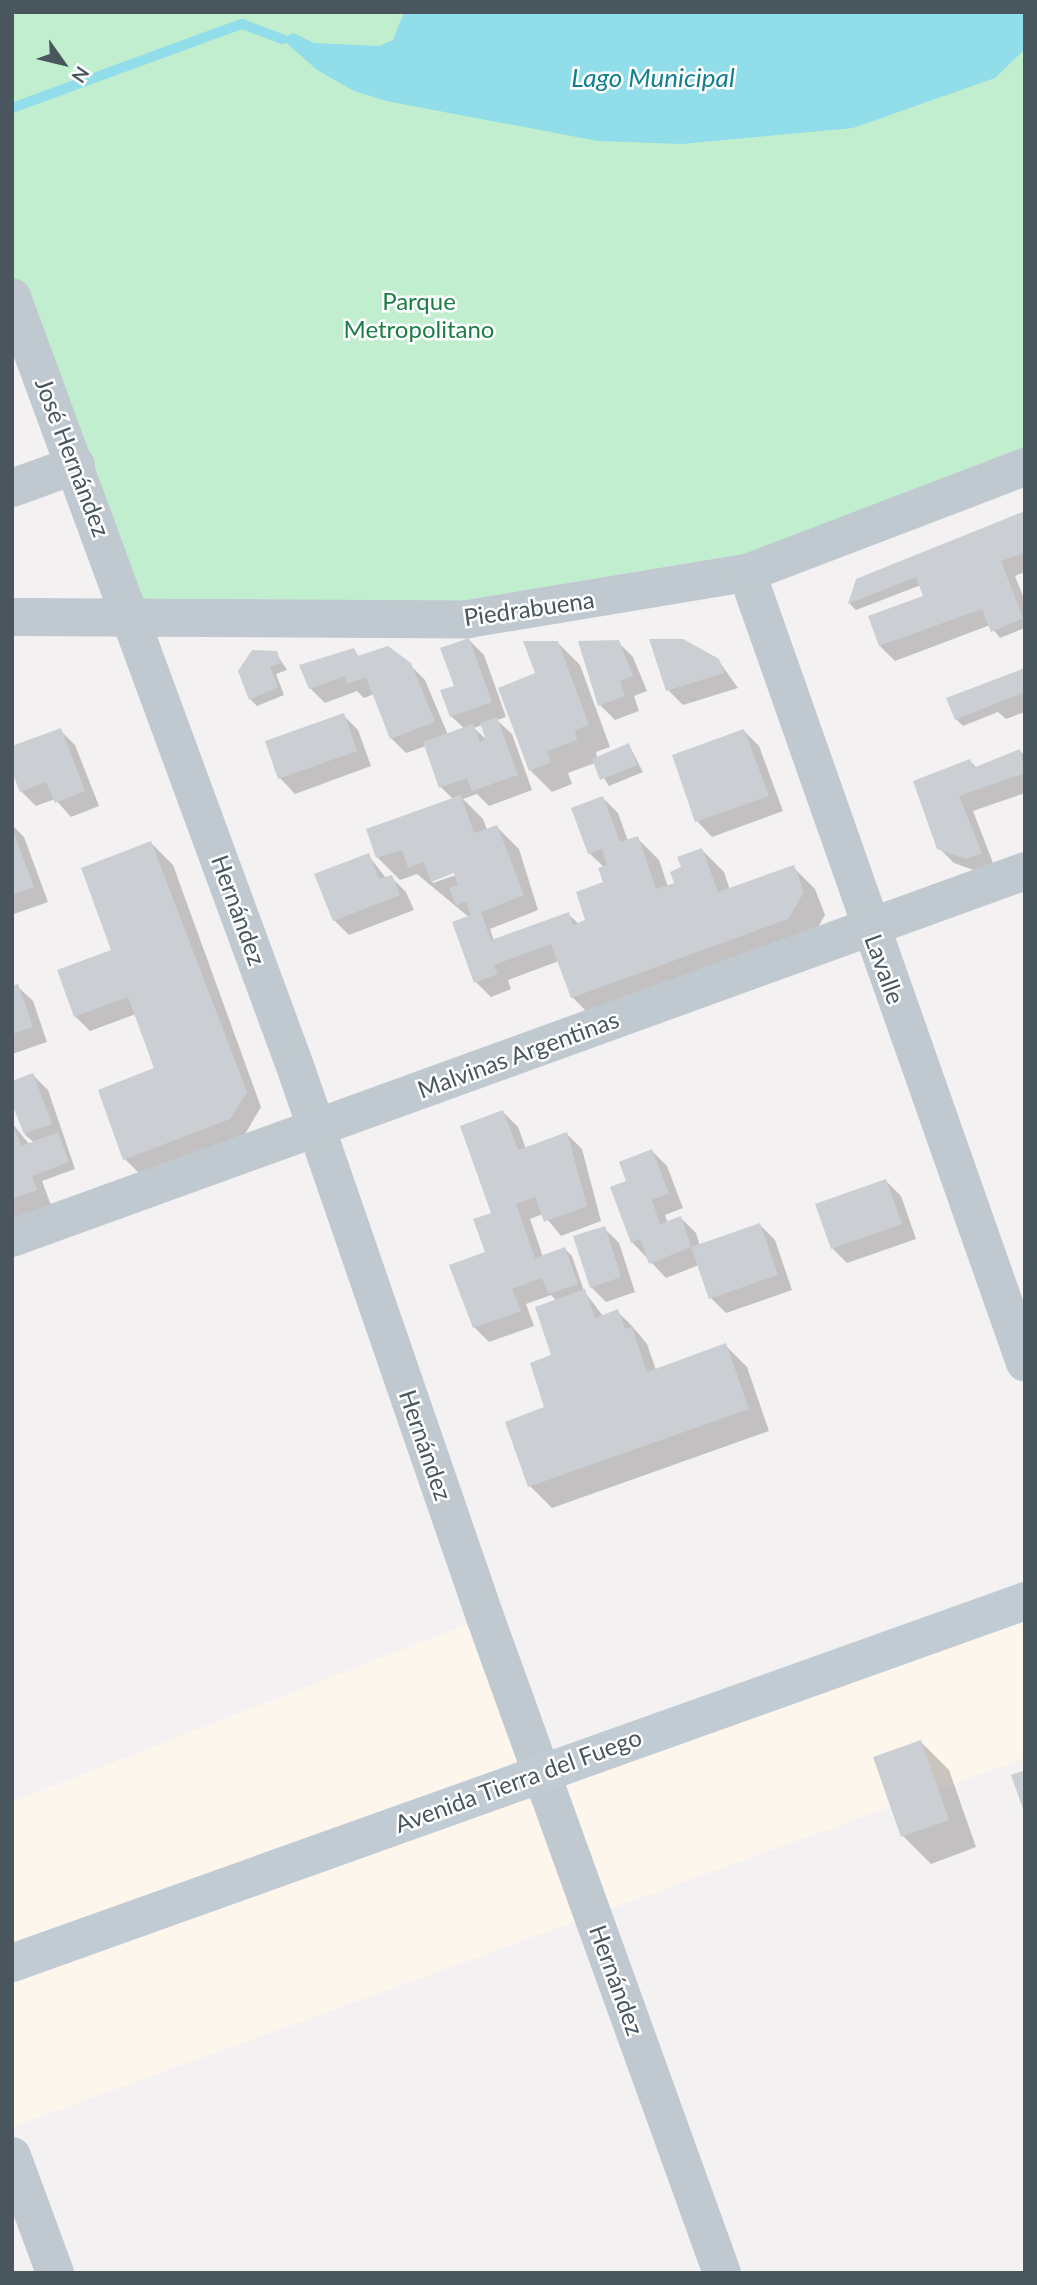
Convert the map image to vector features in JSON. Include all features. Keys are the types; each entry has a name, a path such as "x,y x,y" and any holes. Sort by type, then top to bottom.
{"street":[{"name":"José Hernández","path":"12,298 133,617"},
{"path":"12,488 76,465"},
{"name":"Piedrabuena","path":"12,617 468,620 747,573 1025,467"},
{"name":"Lavalle","path":"747,573 1025,1363"},
{"name":"Hernández","path":"133,617 316,1127 541,1771 722,2273"},
{"name":"Malvinas Argentinas","path":"12,1238 1025,871"},
{"name":"Avenida Tierra del Fuego","path":"12,1963 541,1771 1025,1601"},
{"path":"12,2156 55,2273"}],"shaded area":[{"path":"1025,1601 1025,1758 12,2127 12,1802 485,1617 541,1770"}],"green space":[{"name":"Parque Metropolitano","path":"12,12 1025,12 1025,467 747,573 468,619 133,617 12,298"}],"water":[{"name":"Lago Municipal","path":"404,12 1025,12 1025,49 995,78 853,128 682,144 598,141 386,101 354,91 317,70 282,39 293,33 314,43 379,46 393,40"}],"building":[{"path":"1025,511 1025,553 1001,561 1023,618 991,632 982,609 879,646 868,616 923,596 916,577 848,604 856,579"},
{"path":"469,638 492,702 450,717 440,690 454,686 440,648"},
{"path":"649,639 683,639 719,659 724,673 666,691"},
{"path":"619,640 633,676 620,681 625,696 598,706 578,641"},
{"path":"523,641 558,641 589,725 575,730 577,740 547,751 551,762 529,771 498,688 535,673"},
{"path":"388,646 411,663 435,722 390,739 366,677 347,684 345,676 309,689 299,665 354,648 358,656"},
{"path":"252,650 277,651 281,663 270,667 278,687 249,700 238,671"},
{"path":"1025,668 1025,692 955,720 946,698"},
{"path":"344,713 357,751 278,779 265,741"},
{"path":"497,717 518,775 472,791 467,778 439,788 423,742 473,724 480,742 486,740 480,723"},
{"path":"61,728 85,791 55,803 46,782 20,792 12,772 12,746"},
{"path":"744,729 769,796 695,822 672,755"},
{"path":"629,743 637,765 600,780 592,759"},
{"path":"1020,749 1025,773 959,796 982,853 966,859 937,849 913,781 970,759 973,768"},
{"path":"461,795 474,833 497,825 524,895 481,912 491,940 569,912 573,925 585,920 576,892 603,882 598,868 607,865 602,849 588,854 571,808 603,796 620,842 638,836 656,889 674,883 670,872 681,867 677,857 702,848 718,892 794,865 804,892 788,919 571,998 551,944 494,965 498,974 474,983 452,922 471,915 466,902 456,905 449,888 458,885 454,873 431,882 424,862 408,868 402,850 376,858 366,829"},
{"path":"12,828 34,887 12,895"},
{"path":"151,841 247,1092 230,1119 123,1160 98,1090 154,1068 128,997 74,1017 57,970 111,950 81,868"},
{"path":"369,853 379,879 392,875 400,895 333,921 314,874"},
{"path":"18,984 33,1027 12,1034 12,986"},
{"path":"33,1073 52,1124 24,1134 12,1104 12,1081"},
{"path":"503,1110 518,1150 567,1132 587,1206 544,1222 535,1197 516,1204 535,1258 565,1247 578,1284 548,1294 542,1278 512,1289 521,1311 473,1328 449,1265 485,1252 473,1219 491,1213 460,1126"},
{"path":"12,1122 21,1146 58,1132 69,1162 32,1176 37,1190 12,1199"},
{"path":"652,1149 669,1193 652,1200 660,1224 681,1216 691,1247 649,1264 640,1239 631,1243 610,1187 626,1181 619,1162"},
{"path":"886,1179 902,1224 831,1249 815,1204"},
{"path":"760,1223 778,1275 709,1299 691,1247"},
{"path":"605,1226 621,1277 590,1288 573,1236"},
{"path":"585,1289 595,1318 618,1309 625,1329 632,1327 647,1372 726,1343 749,1409 528,1487 505,1422 544,1407 530,1363 551,1355 535,1307"},
{"path":"921,1740 949,1820 901,1837 873,1757"},
{"path":"1025,1770 1025,1812 1024,1812 1011,1775"}],"waterway":[{"path":"12,108 242,24 282,39"}]}
